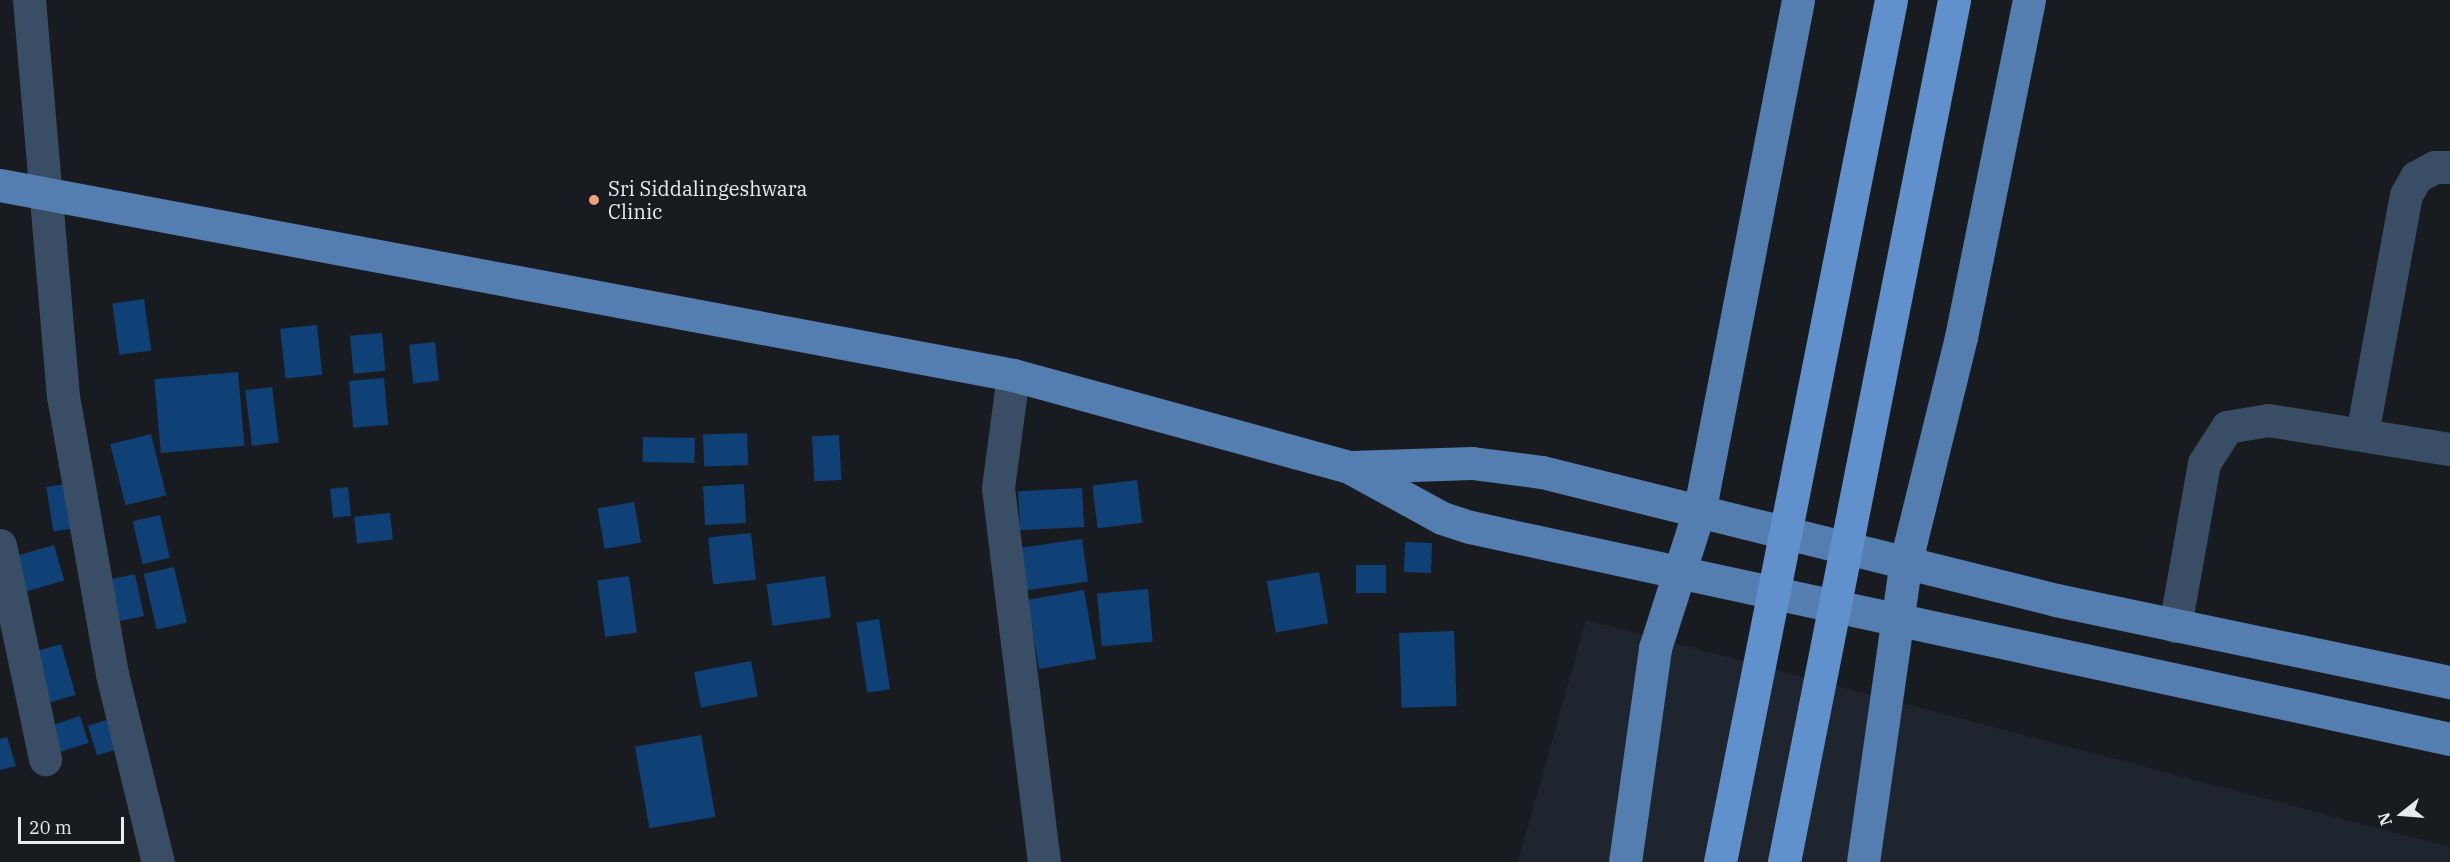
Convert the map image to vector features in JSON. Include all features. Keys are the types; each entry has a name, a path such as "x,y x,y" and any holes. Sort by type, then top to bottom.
{"highway":[{"path":"1720,862 1892,0"},
{"path":"1784,862 1954,0"}],"main road":[{"path":"1625,862 1655,648 1700,508 1798,0"},
{"path":"1863,862 1906,561 1961,337 2029,0"},
{"path":"0,185 44,191 1012,375 1349,467 1461,524 1897,621 2450,739"},
{"path":"1349,467 1472,463 1542,472 1700,508 2175,626 2450,682"}],"street":[{"path":"29,0 63,396 112,674 158,862"},
{"path":"2362,434 2406,195 2416,177 2435,167 2450,167"},
{"path":"1012,375 998,488 1044,862"},
{"path":"2175,626 2204,463 2227,427 2268,420 2450,449"},
{"path":"0,545 45,759"}],"shaded area":[{"path":"1586,620 2450,847 2450,862 1518,862"}],"building":[{"path":"144,299 151,350 120,355 112,303"},
{"path":"317,325 322,375 285,379 280,329"},
{"path":"382,333 385,371 353,374 350,336"},
{"path":"435,342 439,381 413,384 409,345"},
{"path":"238,372 244,446 161,453 154,379"},
{"path":"384,378 388,425 353,428 349,381"},
{"path":"272,387 279,443 252,446 245,390"},
{"path":"747,433 748,465 704,467 703,435"},
{"path":"151,434 166,495 125,505 110,444"},
{"path":"839,435 841,480 814,481 812,436"},
{"path":"643,437 695,438 695,463 643,462"},
{"path":"1137,480 1142,523 1098,528 1092,485"},
{"path":"72,483 79,527 53,532 46,487"},
{"path":"744,484 746,523 705,525 703,486"},
{"path":"348,487 351,516 333,518 330,489"},
{"path":"1082,488 1084,527 1020,530 1018,491"},
{"path":"634,502 641,542 605,549 598,508"},
{"path":"390,513 393,540 357,544 354,517"},
{"path":"160,515 170,558 143,564 133,521"},
{"path":"751,533 756,580 713,584 708,537"},
{"path":"1082,539 1088,582 1027,590 1021,548"},
{"path":"1405,542 1432,543 1431,573 1404,572"},
{"path":"54,545 64,581 20,593 10,558"},
{"path":"1356,565 1386,565 1386,593 1356,593"},
{"path":"174,567 187,623 157,630 144,574"},
{"path":"1319,572 1328,623 1276,632 1267,581"},
{"path":"135,574 144,616 119,621 111,579"},
{"path":"629,576 637,632 605,637 597,580"},
{"path":"825,576 831,618 772,626 767,584"},
{"path":"1148,589 1153,642 1102,646 1097,593"},
{"path":"1084,590 1096,659 1039,669 1027,600"},
{"path":"879,619 890,689 867,693 856,623"},
{"path":"1454,631 1457,706 1402,708 1399,633"},
{"path":"61,644 76,695 50,702 35,651"},
{"path":"751,661 758,696 701,707 694,672"},
{"path":"80,716 89,743 53,754 45,727"},
{"path":"110,719 119,749 97,755 88,726"},
{"path":"701,735 715,817 649,828 635,747"},
{"path":"7,737 16,766 0,770 0,739"}],"place":[{"name":"Sri Siddalingeshwara Clinic","path":"594,200"}]}
